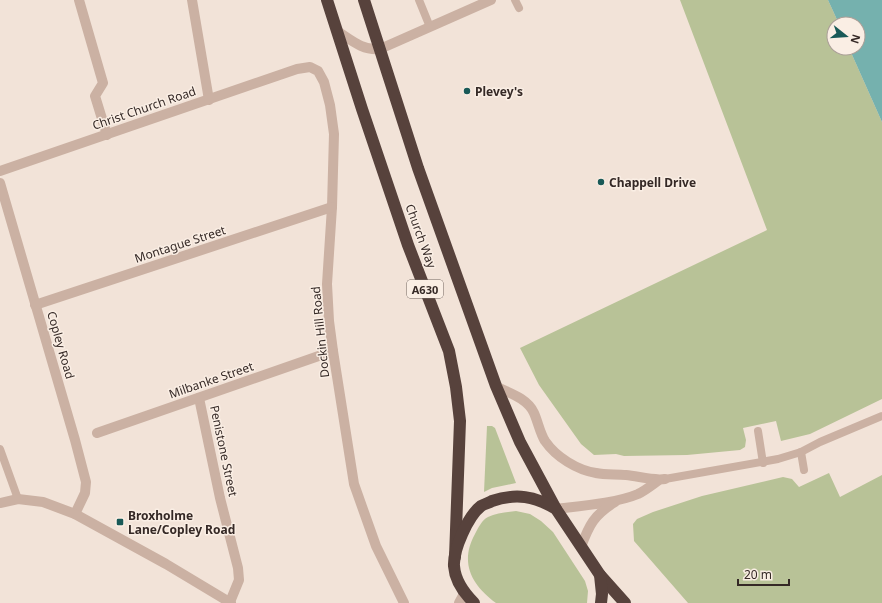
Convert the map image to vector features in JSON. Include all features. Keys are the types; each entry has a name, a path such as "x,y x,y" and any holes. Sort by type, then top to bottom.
{"highway":[{"name":"Church Way","path":"327,0 362,110 408,245 448,351 456,387 460,421 455,557"},
{"name":"Church Way","path":"364,0 418,168 497,387 520,442 556,509 600,575 625,603"},
{"path":"474,603 462,598 459,581 454,567 455,557 462,534 471,517 481,505 512,496 530,498 545,502 556,509"},
{"path":"600,575 602,594 601,603"}],"street":[{"path":"79,0 103,83 95,96 107,135"},
{"path":"192,0 209,100"},
{"path":"337,31 357,44 371,50 380,49 491,0"},
{"name":"Dockin Hill Road","path":"297,69 310,67 318,71 324,82 330,106 334,134 328,284 329,320 354,484 376,546 404,603"},
{"name":"Christ Church Road","path":"0,171 297,69"},
{"name":"Copley Road","path":"0,183 86,482 85,493 75,514"},
{"name":"Montague Street","path":"35,305 332,207"},
{"name":"Milbanke Street","path":"97,433 333,351"},
{"path":"497,387 521,399 533,411 545,441 554,451 574,466 596,473 638,476 662,480"},
{"name":"Penistone Street","path":"199,398 220,498 238,568 239,580 230,603"},
{"path":"556,509 620,499 639,494 662,480"},
{"path":"0,503 18,498 43,502 75,514 166,564 230,603"},
{"path":"581,547 589,526 594,518 620,499"}],"lane":[{"path":"419,0 430,28"},
{"path":"515,0 519,8"},
{"path":"662,480 763,463 801,452 820,442 882,416"},
{"path":"758,431 763,463"},
{"path":"0,449 18,498"},
{"path":"801,452 804,470"}],"green space":[{"path":"680,0 828,0 835,16 826,16 826,56 853,56 882,122 882,399 810,434 781,441 776,421 743,428 746,440 745,447 740,450 687,455 594,455 581,444 539,385 520,348 767,230"},
{"path":"487,426 492,426 495,428 516,483 492,488 484,492"},
{"path":"829,473 840,497 882,475 882,603 688,603 634,541 633,524 637,519 653,512 702,496 783,477 792,479 799,487"},
{"path":"516,511 530,514 541,521 553,532 585,581 588,591 587,603 496,603 480,589 470,573 468,564 470,545 475,534 486,518"}],"water":[{"path":"828,0 882,0 882,122 853,56 866,56 866,16 835,16"}],"place":[{"name":"Plevey's","path":"467,91"},
{"name":"Chappell Drive","path":"601,182"},
{"name":"Broxholme Lane/Copley Road","path":"120,522"}]}
